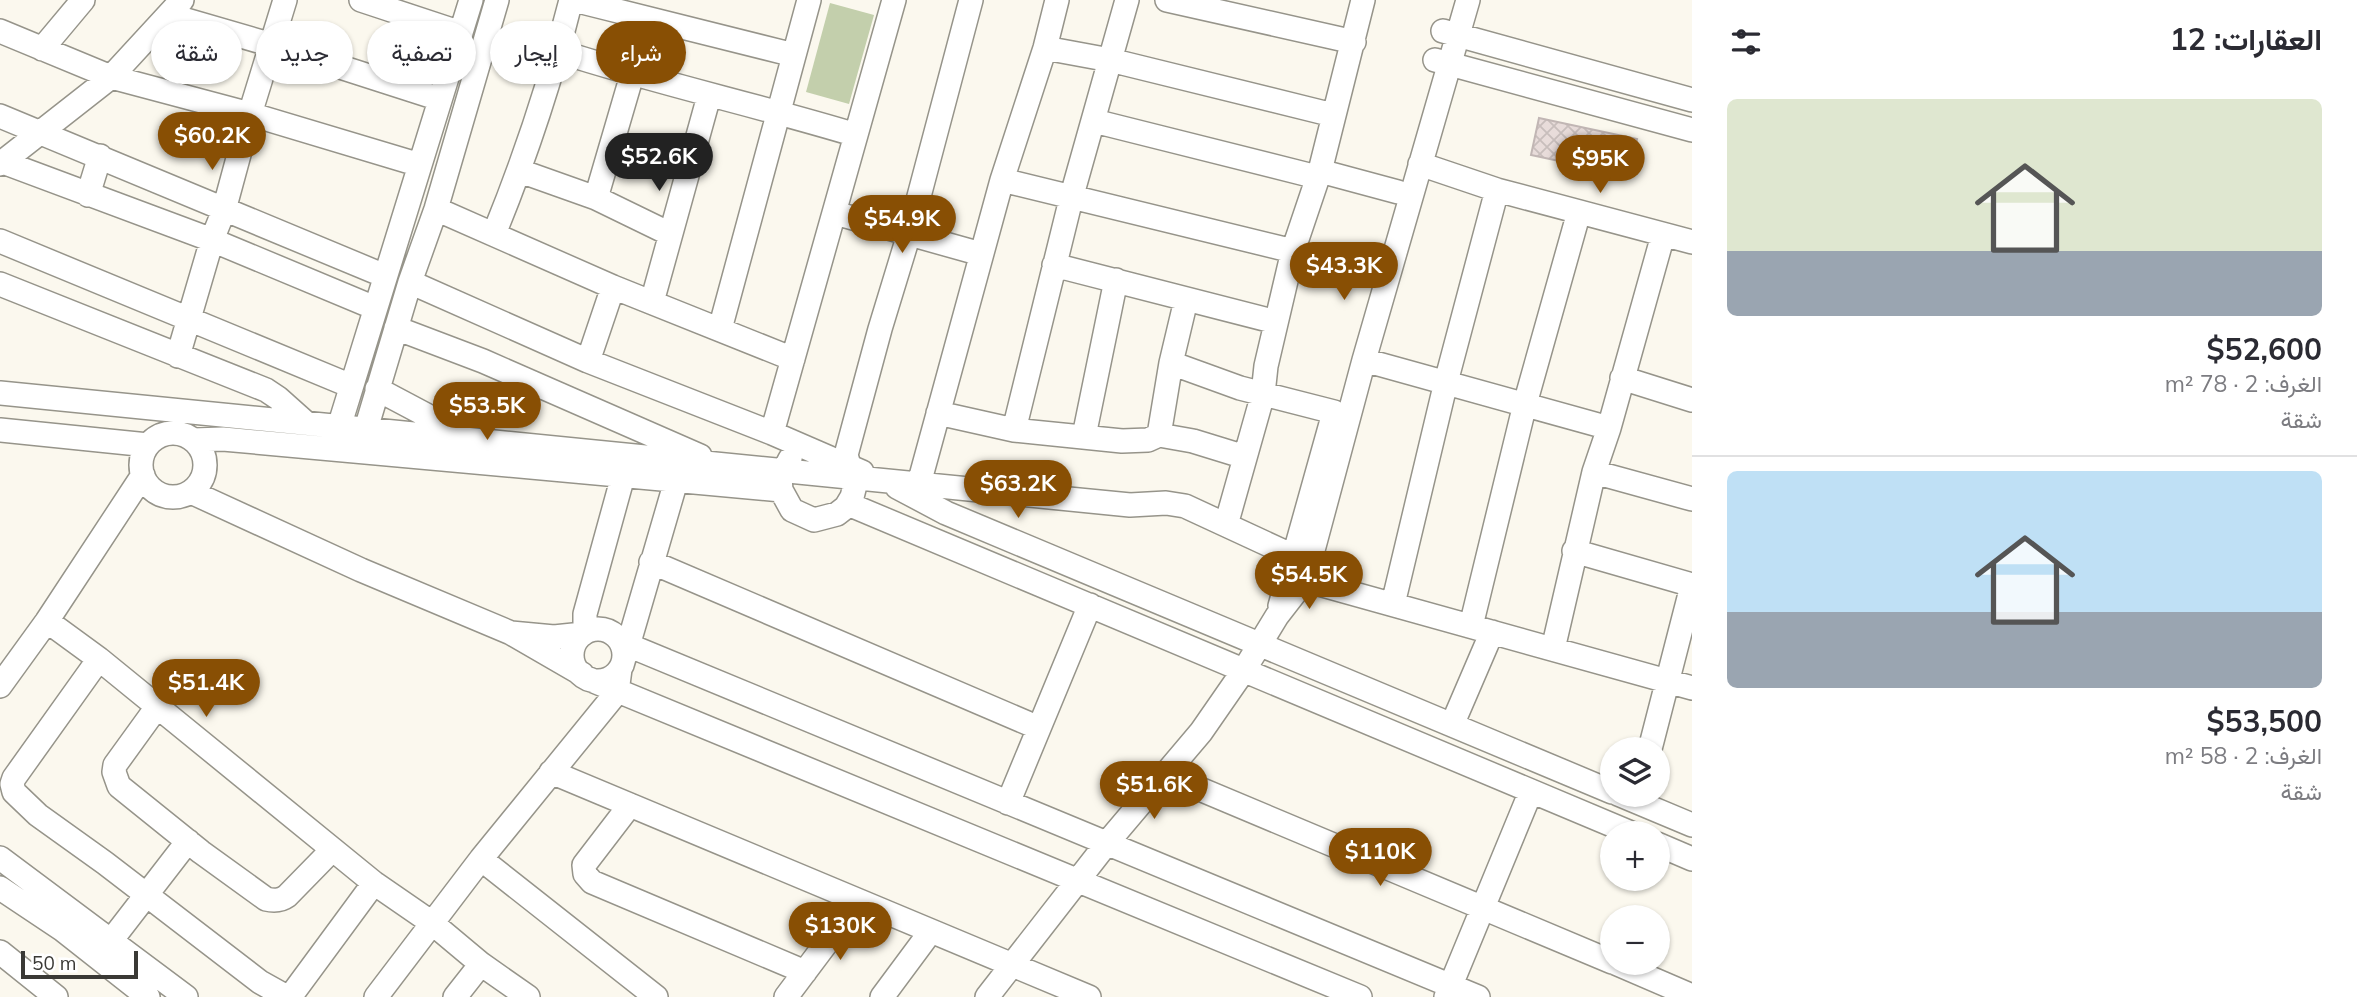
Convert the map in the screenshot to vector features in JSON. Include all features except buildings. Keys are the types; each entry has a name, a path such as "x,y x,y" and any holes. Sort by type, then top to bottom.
{"street":[{"path":"43,49 83,0"},
{"path":"279,21 285,0"},
{"path":"361,0 425,21"},
{"path":"465,21 471,0"},
{"path":"366,429 410,282 436,209 497,0"},
{"path":"566,21 572,0 794,55"},
{"path":"720,329 809,0"},
{"path":"779,436 792,451 782,480 792,510 814,520 837,514 852,497 851,472 846,455 909,234 971,0"},
{"path":"920,480 981,254 1045,48 1056,0"},
{"path":"1014,429 1072,195 1127,0"},
{"path":"1167,0 1194,3 1354,41"},
{"path":"1226,525 1263,394 1266,366 1293,251 1319,174 1363,0"},
{"path":"987,997 1077,880 1201,732 1277,616 1299,568 1364,360 1420,164 1450,32 1452,0"},
{"path":"1450,32 1468,0"},
{"path":"779,436 793,359 856,135 886,2"},
{"path":"1,162 111,77 175,8 256,39"},
{"path":"0,31 111,77 250,114 420,165"},
{"path":"1450,32 1692,100"},
{"path":"1045,48 1110,60 1333,115"},
{"path":"1442,62 1692,130"},
{"path":"1299,568 1334,412 1398,192 1442,62"},
{"path":"353,71 440,99"},
{"path":"178,356 260,84"},
{"path":"339,426 445,84"},
{"path":"494,234 520,171 548,84"},
{"path":"596,198 629,84"},
{"path":"665,84 778,111 856,135"},
{"path":"652,302 709,96"},
{"path":"0,116 385,276"},
{"path":"1094,121 1398,192"},
{"path":"88,195 100,156"},
{"path":"1,162 212,240 375,309"},
{"path":"1420,164 1497,190 1692,242"},
{"path":"520,171 596,198 670,234"},
{"path":"1002,180 1293,251"},
{"path":"1393,604 1446,382 1497,190"},
{"path":"436,209 613,287 793,359"},
{"path":"1452,725 1481,629 1525,404 1579,212"},
{"path":"835,213 981,254"},
{"path":"1553,649 1594,472 1609,429 1663,235"},
{"path":"0,241 351,386"},
{"path":"1054,265 1276,322"},
{"path":"57,306 69,268"},
{"path":"1084,436 1116,280"},
{"path":"410,282 588,361 779,436 851,472 885,481 1130,505 1175,504 1226,525 1299,568 1393,604 1692,688"},
{"path":"0,284 266,390 306,423"},
{"path":"588,361 613,287"},
{"path":"1159,435 1171,363 1186,300"},
{"path":"396,328 483,361 720,464"},
{"path":"1364,360 1609,429"},
{"path":"1171,363 1240,388 1334,412"},
{"path":"1622,378 1692,400"},
{"path":"377,389 426,415 446,437"},
{"path":"0,393 720,464 782,480"},
{"path":"939,413 1014,429 1135,442 1159,435 1193,441 1245,457"},
{"path":"0,430 148,445"},
{"path":"164,434 184,435 193,440 204,457 205,467 198,485 181,496 162,495 153,490 143,475 141,464 148,445 164,434"},
{"path":"193,440 223,439 676,481 782,480 851,472"},
{"path":"1594,472 1692,499"},
{"path":"0,686 47,621 143,475"},
{"path":"585,677 573,661 572,652 574,644 584,633 585,614 623,476"},
{"path":"376,997 551,772 621,660 676,481"},
{"path":"885,481 946,513 1600,787"},
{"path":"191,492 361,570 511,633 585,677 606,679 621,660"},
{"path":"848,504 1602,821"},
{"path":"1574,551 1692,585 1653,737"},
{"path":"651,562 1039,728"},
{"path":"1008,803 1090,605"},
{"path":"47,621 99,659 374,883 432,923 481,964 527,997"},
{"path":"511,633 554,637 602,629 621,660 1077,880 1360,997"},
{"path":"99,659 14,778 14,792 38,815 260,982 288,997 374,883"},
{"path":"621,660 1008,803 1448,991 1478,997"},
{"path":"157,707 115,765 114,772 120,786 266,899 282,900 332,850"},
{"path":"551,772 1088,997"},
{"path":"1164,774 1600,957"},
{"path":"1448,991 1531,791"},
{"path":"630,804 584,865 585,874 592,882 805,972"},
{"path":"1653,807 1692,825"},
{"path":"110,942 188,841"},
{"path":"1670,850 1692,859"},
{"path":"0,858 187,997"},
{"path":"481,859 656,997"},
{"path":"0,888 64,930 148,997"},
{"path":"786,997 859,901"},
{"path":"881,997 931,931"},
{"path":"0,953 57,997"},
{"path":"455,997 481,964"},
{"path":"1643,975 1692,996"}],"green space":[{"path":"830,3 874,15 849,104 806,92"}]}
